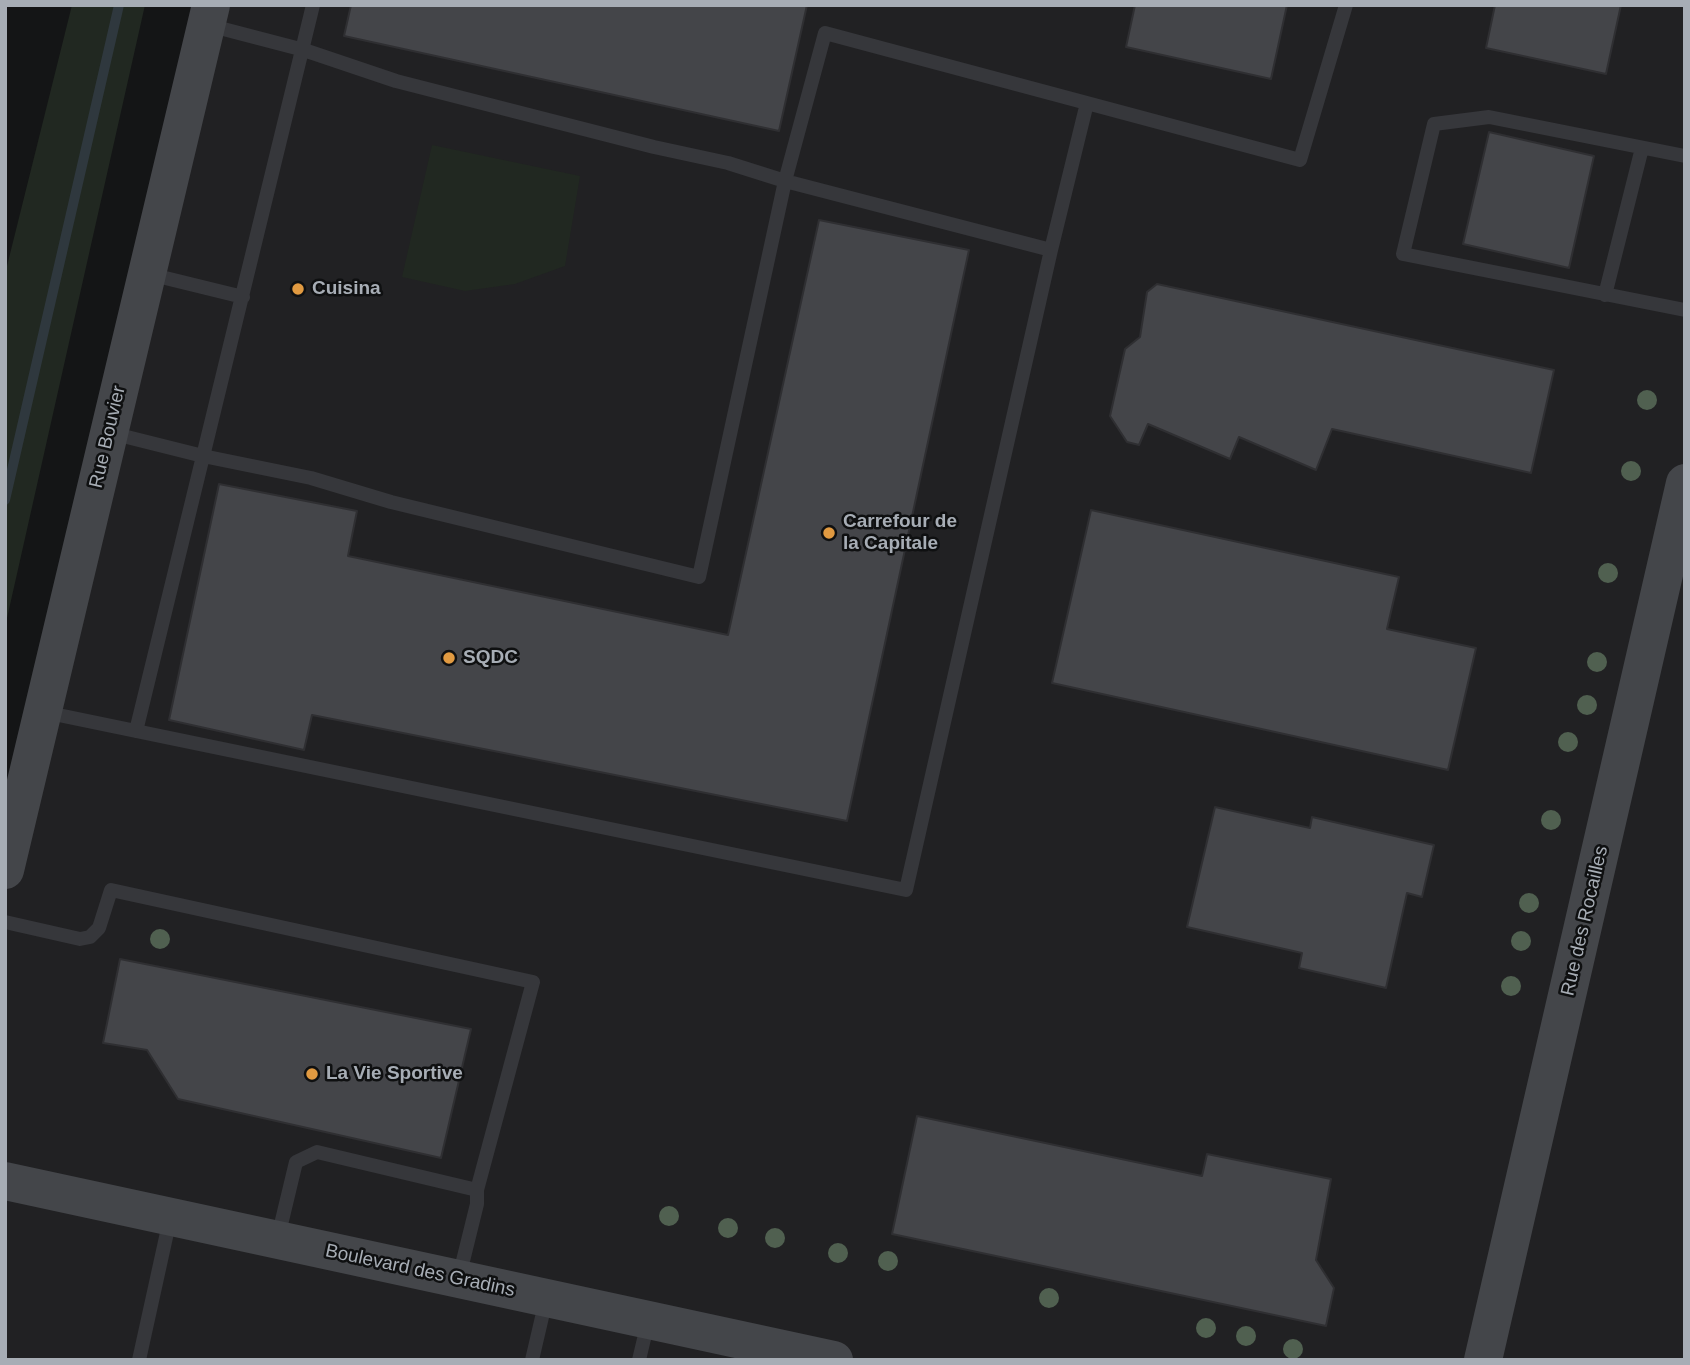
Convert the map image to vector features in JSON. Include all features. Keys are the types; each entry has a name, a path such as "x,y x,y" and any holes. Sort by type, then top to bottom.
{"street":[{"name":"Rue Bouvier","path":"5,870 209,15"},
{"name":"Rue des Rocailles","path":"1483,1360 1670,576 1685,483"},
{"name":"Boulevard des Gradins","path":"5,1181 834,1360"}],"lane":[{"path":"136,731 313,5"},
{"path":"109,432 203,456 311,478 391,502 699,577 785,181 825,33 1300,160 1346,5"},
{"path":"209,15 396,81 727,163 785,181 1051,250"},
{"path":"43,712 906,890 1051,250 1087,103"},
{"path":"1685,156 1489,117 1434,124 1403,254 1685,310"},
{"path":"1605,295 1642,148"},
{"path":"147,273 243,297"},
{"path":"5,922 80,939 90,937 99,928 111,890 533,982 477,1189 477,1204 459,1279"},
{"path":"277,1240 296,1162 317,1152 477,1189"},
{"path":"139,1360 170,1218"},
{"path":"532,1360 546,1299"},
{"path":"639,1360 648,1321"}],"shaded area":[{"path":"72,5 145,5 5,627 5,274"},
{"path":"211,5 1685,5 1685,1360 5,1360 5,870"},
{"path":"432,145 580,176 565,266 515,284 465,291 402,277"}],"building":[{"path":"351,5 807,5 779,131 344,36"},
{"path":"1135,5 1287,5 1271,79 1126,47"},
{"path":"1495,5 1621,5 1606,74 1486,48"},
{"path":"1489,132 1594,156 1569,268 1463,244"},
{"name":"Carrefour de la Capitale","path":"819,220 969,250 847,821 312,715 304,750 169,720 219,484 357,511 348,556 728,635"},
{"path":"1157,284 1554,370 1531,473 1332,429 1316,470 1239,437 1230,459 1148,424 1139,445 1127,442 1110,416 1125,349 1140,337 1147,292"},
{"path":"1091,510 1399,577 1387,629 1476,648 1448,770 1052,683"},
{"path":"1215,807 1310,828 1312,817 1434,845 1422,897 1407,893 1386,988 1299,968 1302,953 1187,927"},
{"name":"La Vie Sportive","path":"120,959 471,1029 441,1158 178,1099 147,1050 103,1043"},
{"path":"917,1116 1202,1176 1207,1154 1331,1179 1316,1260 1334,1288 1326,1326 892,1234"}],"waterway":[{"path":"5,500 119,5"}],"place":[{"name":"Cuisina","path":"298,289"},
{"name":"Carrefour de la Capitale","path":"829,533"},
{"name":"SQDC","path":"449,658"},
{"name":"La Vie Sportive","path":"312,1074"}]}
